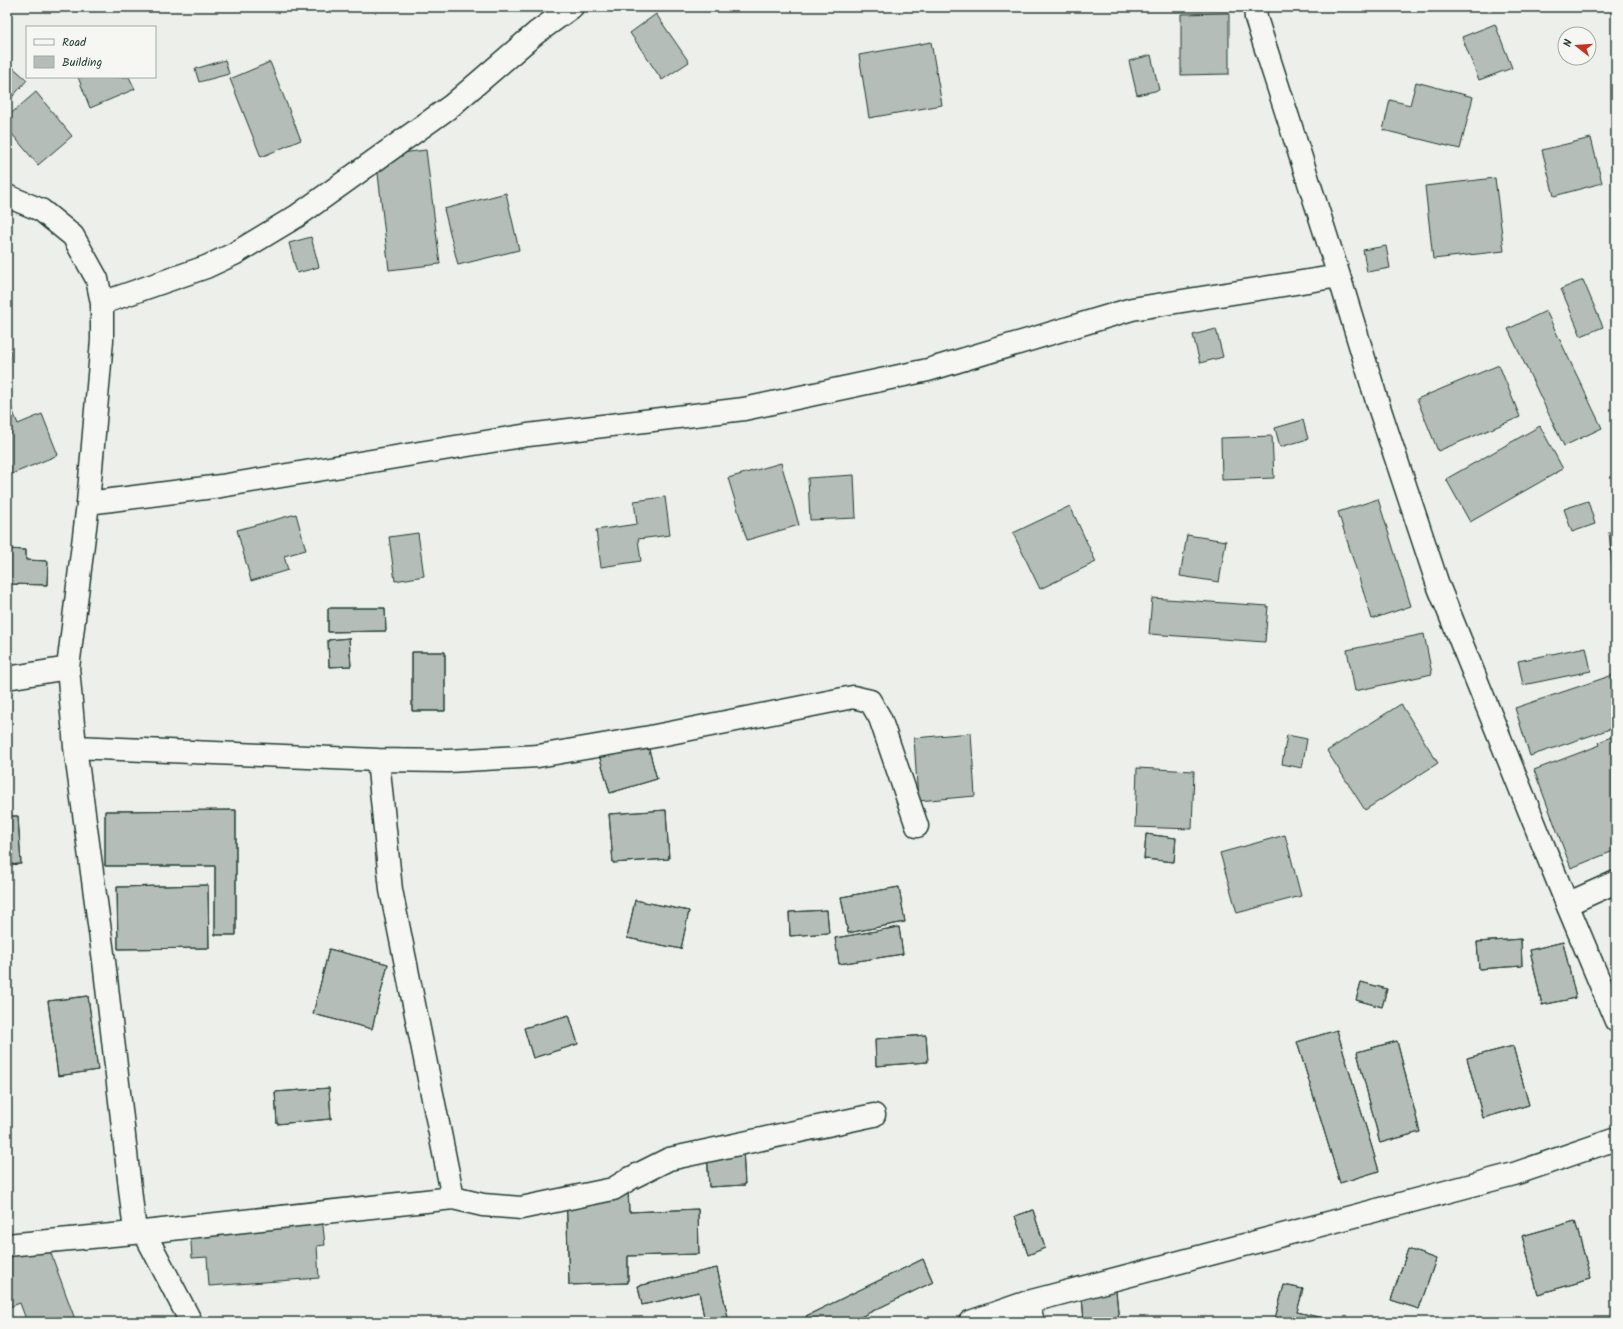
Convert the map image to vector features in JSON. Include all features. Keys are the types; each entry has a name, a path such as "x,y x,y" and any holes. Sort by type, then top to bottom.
{"street":[{"path":"102,303 206,268 234,254 297,216 451,106 536,33 572,7"},
{"path":"1255,7 1256,18 1339,276 1377,401 1438,585 1616,1021"},
{"path":"7,196 41,210 73,236 97,279 102,303 102,340 88,504 68,668 75,747 140,1232 191,1322"},
{"path":"88,504 221,486 528,435 744,409 928,370 1132,309 1339,276"},
{"path":"7,678 68,668"},
{"path":"75,747 378,760 448,760 538,756 650,737 853,697 870,701 880,718 917,826"},
{"path":"378,760 391,890 453,1198"},
{"path":"1567,904 1616,882"},
{"path":"7,1244 140,1232 453,1198 488,1206 521,1208 613,1189 631,1178 670,1159 874,1115"},
{"path":"970,1322 1030,1312 1514,1174 1616,1139"}],"building":[{"path":"1229,13 1229,74 1181,75 1181,14"},
{"path":"656,14 689,62 662,80 630,33"},
{"path":"1495,24 1512,68 1479,80 1462,37"},
{"path":"931,42 942,105 869,118 859,55"},
{"path":"1151,55 1159,90 1137,95 1129,61"},
{"path":"225,60 229,74 199,82 195,69"},
{"path":"7,62 27,80 7,103"},
{"path":"270,62 301,140 261,157 230,79"},
{"path":"78,78 130,78 135,89 90,108"},
{"path":"1416,82 1473,97 1460,149 1383,130 1390,100 1410,105"},
{"path":"36,92 72,136 38,165 7,128 7,117"},
{"path":"1591,138 1602,183 1554,196 1542,150"},
{"path":"426,150 440,264 389,270 376,156"},
{"path":"1495,178 1504,251 1433,259 1425,186"},
{"path":"506,193 519,250 458,265 444,209"},
{"path":"311,237 319,267 297,273 289,243"},
{"path":"1386,246 1390,268 1367,272 1363,250"},
{"path":"1583,280 1603,327 1581,336 1561,289"},
{"path":"1546,311 1602,428 1564,446 1508,329"},
{"path":"1216,329 1223,357 1200,363 1193,335"},
{"path":"7,341 11,355 7,357"},
{"path":"1499,365 1520,417 1438,451 1417,399"},
{"path":"9,402 18,424 42,414 58,455 7,476 7,403"},
{"path":"1303,420 1308,439 1280,447 1275,428"},
{"path":"1540,426 1563,469 1470,522 1446,479"},
{"path":"1272,436 1274,478 1222,480 1221,438"},
{"path":"781,463 799,525 747,540 728,478"},
{"path":"854,475 856,518 810,520 808,478"},
{"path":"665,497 670,535 638,539 641,561 601,567 596,530 637,524 634,501"},
{"path":"1378,499 1411,606 1372,619 1338,512"},
{"path":"1588,501 1595,524 1572,532 1564,509"},
{"path":"1070,506 1096,562 1040,589 1013,533"},
{"path":"296,514 306,550 284,556 288,570 251,581 237,530"},
{"path":"1609,532 1616,532 1616,598 1615,598"},
{"path":"418,533 424,576 395,581 389,537"},
{"path":"1187,535 1226,541 1219,582 1180,576"},
{"path":"7,549 26,550 26,560 48,561 47,585 7,584"},
{"path":"7,549 26,550 26,560 48,561 47,585 7,584"},
{"path":"1152,598 1268,606 1265,642 1149,634"},
{"path":"328,608 385,608 386,631 328,632"},
{"path":"328,608 385,608 386,631 328,632"},
{"path":"1424,634 1432,674 1355,691 1347,650"},
{"path":"349,638 351,666 329,667 328,640"},
{"path":"349,638 351,666 329,667 328,640"},
{"path":"1586,647 1591,671 1523,685 1518,661"},
{"path":"412,652 445,652 445,711 412,711"},
{"path":"412,652 445,652 445,711 412,711"},
{"path":"1616,674 1616,727 1530,756 1515,708"},
{"path":"1401,704 1438,763 1365,810 1327,751"},
{"path":"971,733 975,796 918,801 914,738"},
{"path":"645,735 657,779 610,793 597,748"},
{"path":"645,735 657,779 610,793 597,748"},
{"path":"1287,735 1307,739 1302,768 1282,764"},
{"path":"1616,735 1616,850 1571,868 1534,770 1600,745 1599,742"},
{"path":"1137,768 1194,771 1192,829 1135,827"},
{"path":"236,810 236,935 215,935 215,866 105,866 105,811"},
{"path":"236,810 236,935 215,935 215,866 105,866 105,811"},
{"path":"666,810 669,859 613,863 609,814"},
{"path":"666,810 669,859 613,863 609,814"},
{"path":"7,816 18,816 21,864 7,865"},
{"path":"7,816 18,816 21,864 7,865"},
{"path":"1146,834 1176,838 1174,862 1144,859"},
{"path":"1146,834 1176,838 1174,862 1144,859"},
{"path":"1285,835 1301,896 1237,913 1220,853"},
{"path":"208,885 209,948 118,949 117,887"},
{"path":"208,885 209,948 118,949 117,887"},
{"path":"899,887 905,922 848,933 841,897"},
{"path":"899,887 905,922 848,933 841,897"},
{"path":"8,888 8,944 7,944"},
{"path":"8,888 8,944 7,944"},
{"path":"635,900 689,911 681,949 627,938"},
{"path":"635,900 689,911 681,949 627,938"},
{"path":"827,910 829,933 790,936 789,912"},
{"path":"827,910 829,933 790,936 789,912"},
{"path":"899,927 903,954 839,964 835,938"},
{"path":"899,927 903,954 839,964 835,938"},
{"path":"1521,939 1522,966 1479,969 1477,942"},
{"path":"1521,939 1522,966 1479,969 1477,942"},
{"path":"1563,942 1576,998 1542,1005 1530,950"},
{"path":"1563,942 1576,998 1542,1005 1530,950"},
{"path":"329,949 388,964 372,1029 313,1014"},
{"path":"329,949 388,964 372,1029 313,1014"},
{"path":"1361,982 1387,989 1382,1007 1356,1000"},
{"path":"1361,982 1387,989 1382,1007 1356,1000"},
{"path":"88,996 98,1070 58,1076 48,1001"},
{"path":"88,996 98,1070 58,1076 48,1001"},
{"path":"569,1015 578,1044 533,1058 524,1028"},
{"path":"569,1015 578,1044 533,1058 524,1028"},
{"path":"1337,1030 1379,1171 1340,1183 1297,1042"},
{"path":"1337,1030 1379,1171 1340,1183 1297,1042"},
{"path":"926,1035 928,1062 876,1066 875,1039"},
{"path":"926,1035 928,1062 876,1066 875,1039"},
{"path":"1397,1041 1420,1132 1380,1143 1357,1052"},
{"path":"1397,1041 1420,1132 1380,1143 1357,1052"},
{"path":"1513,1046 1529,1105 1483,1118 1467,1058"},
{"path":"1513,1046 1529,1105 1483,1118 1467,1058"},
{"path":"329,1088 331,1119 277,1124 275,1092"},
{"path":"329,1088 331,1119 277,1124 275,1092"},
{"path":"743,1148 745,1185 709,1187 707,1151"},
{"path":"743,1148 745,1185 709,1187 707,1151"},
{"path":"628,1188 629,1212 698,1209 699,1254 628,1256 628,1283 569,1285 566,1190"},
{"path":"628,1188 629,1212 698,1209 699,1254 628,1256 628,1283 569,1285 566,1190"},
{"path":"1033,1210 1045,1248 1028,1255 1015,1216"},
{"path":"1033,1210 1045,1248 1028,1255 1015,1216"},
{"path":"322,1217 325,1245 317,1246 319,1278 209,1286 207,1257 192,1258 190,1227"},
{"path":"1575,1221 1591,1279 1538,1294 1522,1236"},
{"path":"1575,1221 1591,1279 1538,1294 1522,1236"},
{"path":"46,1240 76,1322 27,1322 20,1303 7,1308 7,1255"},
{"path":"1408,1249 1436,1259 1419,1309 1391,1300"},
{"path":"1408,1249 1436,1259 1419,1309 1391,1300"},
{"path":"923,1259 933,1282 850,1322 809,1322 806,1316"},
{"path":"923,1259 933,1282 850,1322 809,1322 806,1316"},
{"path":"717,1268 729,1322 705,1322 699,1292 642,1305 638,1286"},
{"path":"717,1268 729,1322 705,1322 699,1292 642,1305 638,1286"},
{"path":"1115,1280 1119,1322 1084,1322 1081,1283"},
{"path":"1115,1280 1119,1322 1084,1322 1081,1283"},
{"path":"1284,1285 1303,1289 1297,1312 1322,1318 1321,1322 1274,1322"},
{"path":"1284,1285 1303,1289 1297,1312 1322,1318 1321,1322 1274,1322"}]}
